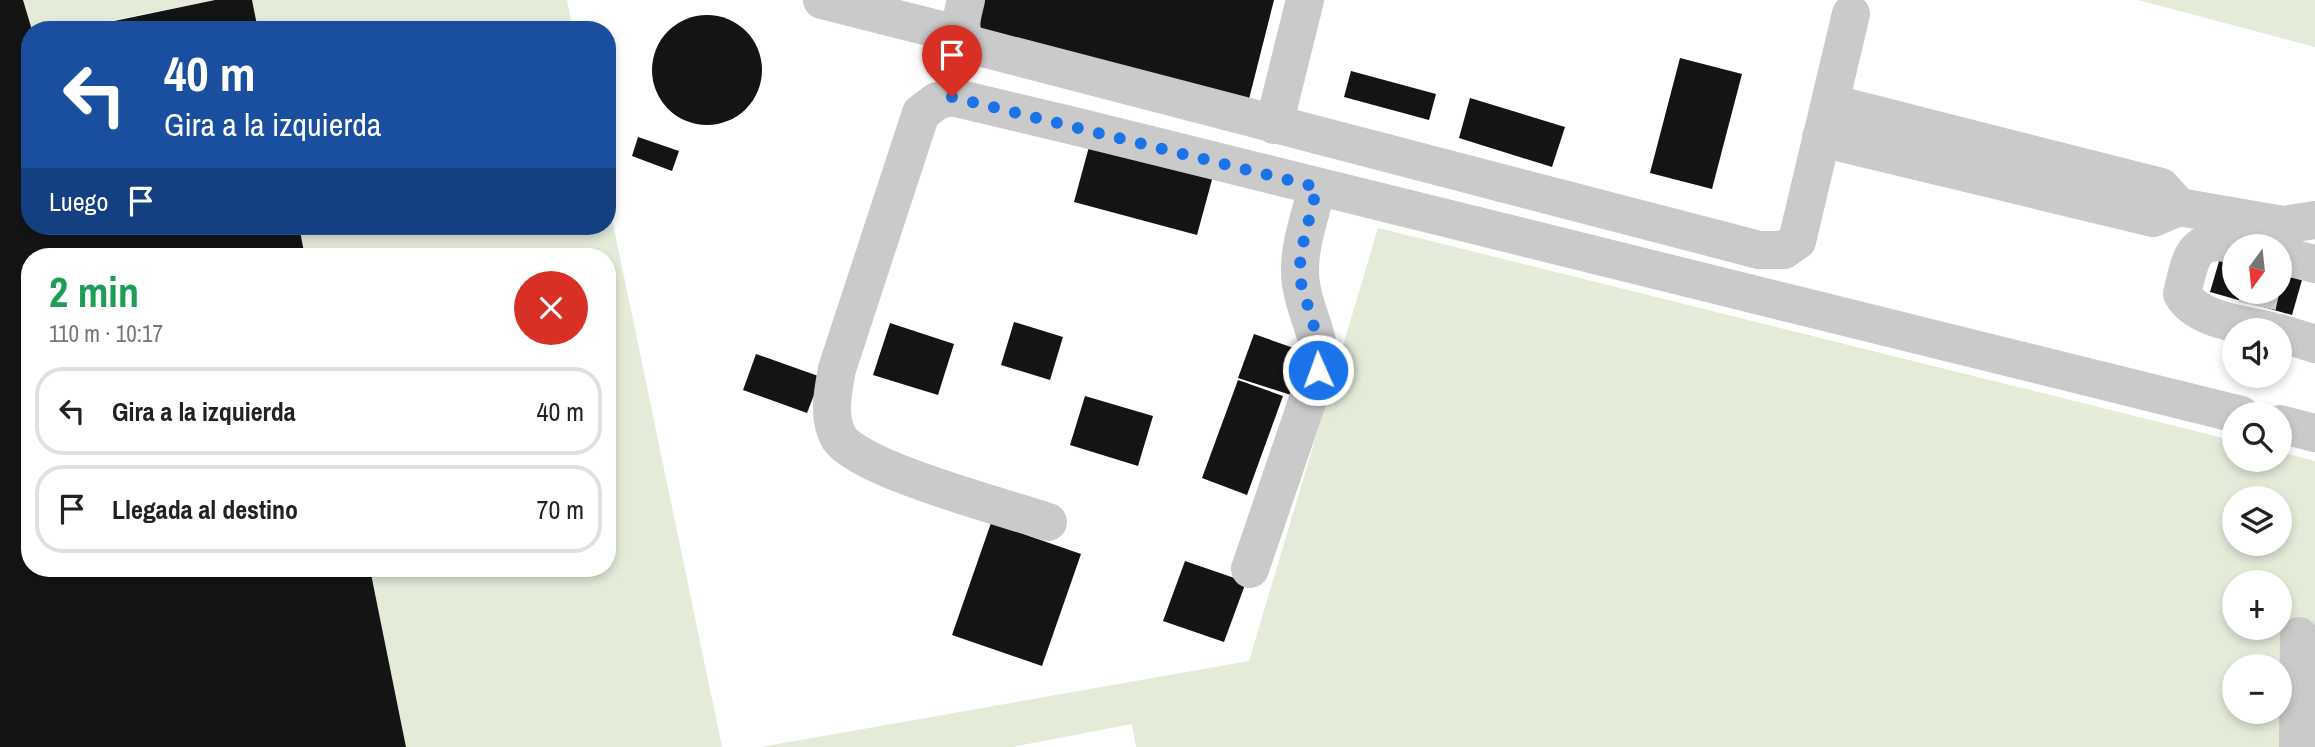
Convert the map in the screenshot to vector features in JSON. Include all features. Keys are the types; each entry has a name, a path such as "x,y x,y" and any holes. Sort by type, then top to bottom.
{"lane":[{"path":"822,0 964,18 968,44 1759,250 1784,250 1797,241 1851,14"},
{"path":"1274,125 1305,0"},
{"path":"1048,522 872,463 840,438 831,406 837,369 921,113 937,101 952,97 2222,410"},
{"path":"1826,120 2161,187 2179,207 2283,225 2315,220"},
{"path":"1250,569 1318,370 1320,347 1301,283 1300,256 1317,187"},
{"path":"2222,242 2206,242 2196,248 2190,257 2182,294 2195,310 2229,318"},
{"path":"2292,259 2315,264"},
{"path":"2292,427 2315,433"},
{"path":"2298,747 2299,636"}],"green space":[{"path":"23,0 215,0 109,21 29,21"},
{"path":"252,0 567,0 571,21 256,21"},
{"path":"2138,0 2315,0 2315,47"},
{"path":"1378,228 2222,438 2222,472 2292,472 2292,455 2315,461 2315,747 1136,747 1132,724 1012,747 761,747 1249,661"},
{"path":"301,235 615,235 722,747 406,747 372,577 616,577 616,248 303,248"}],"building":[{"path":"0,0 23,0 29,21 21,21 21,235 301,235 303,248 21,248 21,577 372,577 406,747 0,747"},
{"path":"215,0 252,0 256,21 114,21"},
{"path":"979,0 1274,0 1249,99 972,28"},
{"path":"707,15 728,19 746,31 758,49 762,70 758,91 746,109 728,121 707,125 686,121 668,109 656,91 652,70 656,49 668,31 686,19"},
{"path":"1680,58 1742,74 1712,189 1650,173"},
{"path":"1351,71 1436,94 1429,120 1344,97"},
{"path":"1470,98 1565,127 1552,167 1459,138"},
{"path":"638,137 679,151 672,171 632,156"},
{"path":"1090,143 1213,176 1197,235 1074,202"},
{"path":"2220,258 2222,259 2222,295 2210,292"},
{"path":"2292,277 2302,280 2292,315 2253,304 2292,304"},
{"path":"1014,322 1063,337 1050,380 1001,365"},
{"path":"890,323 954,344 938,395 873,375"},
{"path":"1254,334 1308,353 1294,396 1238,378"},
{"path":"756,354 821,377 807,413 743,390"},
{"path":"1238,380 1283,396 1247,495 1202,478"},
{"path":"1085,396 1153,416 1138,466 1070,445"},
{"path":"991,523 1081,554 1042,666 952,635"},
{"path":"1185,561 1246,582 1224,642 1163,621"}],"route":[{"path":"952,97 1317,187 1300,256 1301,283 1307,311 1320,347 1318,370"}]}
